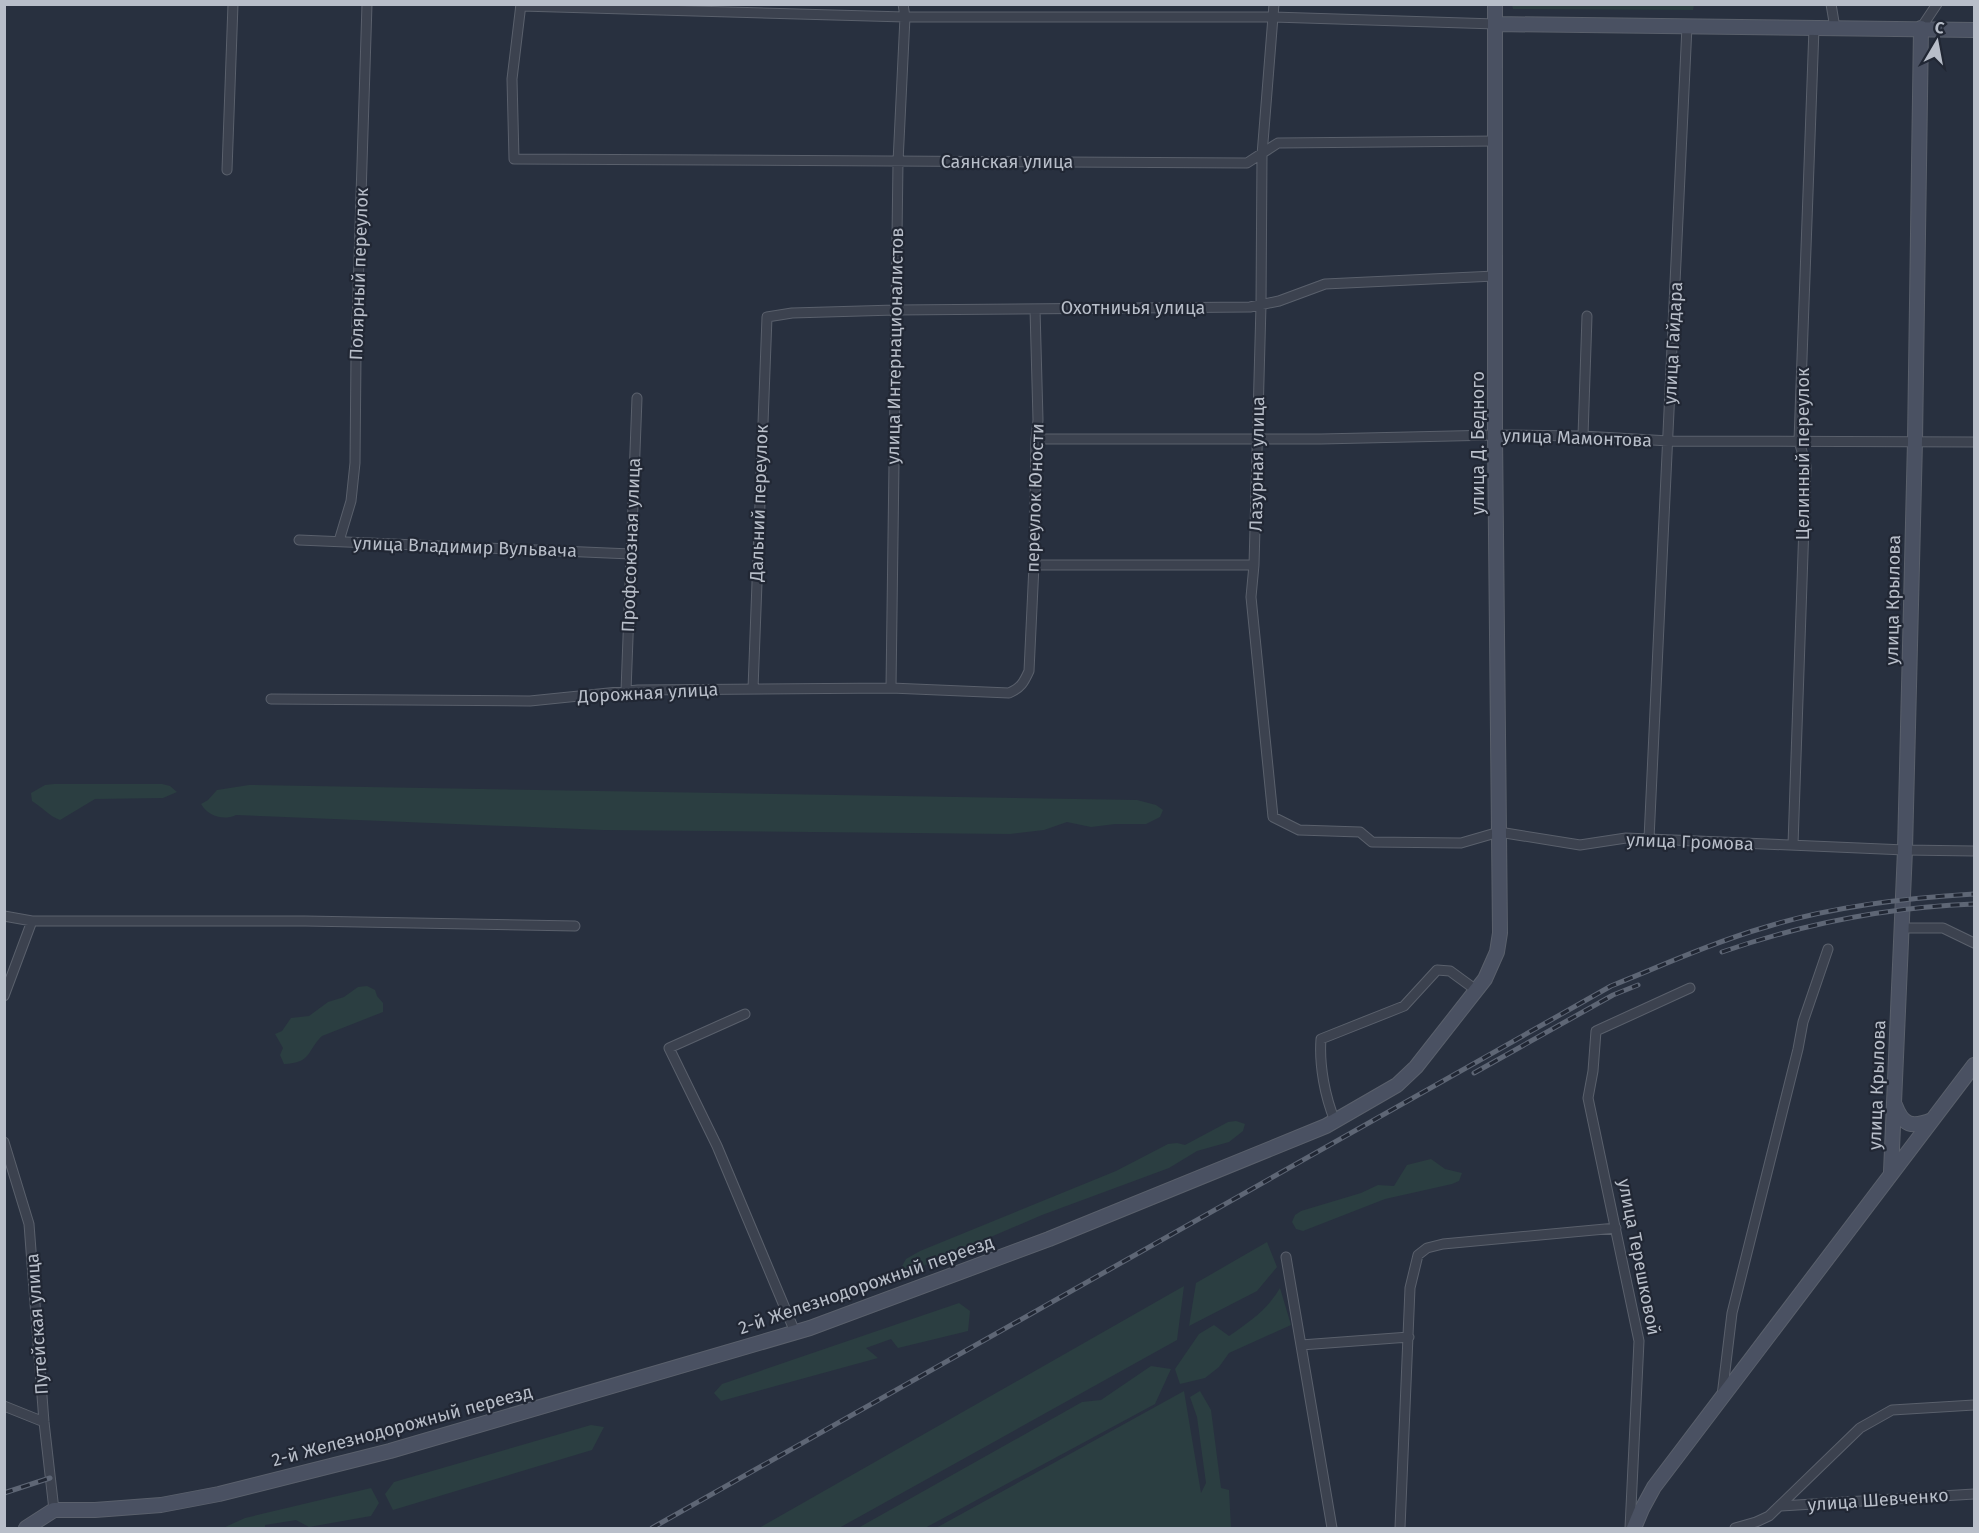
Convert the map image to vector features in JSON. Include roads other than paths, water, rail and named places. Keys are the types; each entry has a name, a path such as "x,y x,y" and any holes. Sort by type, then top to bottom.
{"street":[{"path":"227,170 233,4"},
{"name":"Полярный переулок","path":"339,541 351,501 355,463 356,356 368,4"},
{"name":"улица Интернационалистов","path":"891,687 898,162 905,17 903,4"},
{"name":"Лазурная улица","path":"1274,4 1262,155 1261,305 1254,566 1251,597 1274,816 1299,831 1360,832 1372,842"},
{"name":"улица Д. Бедного","path":"1495,4 1498,881"},
{"path":"1831,4 1835,28"},
{"path":"1921,28 1937,4"},
{"path":"521,5 905,17 1273,17 1496,24 1974,30"},
{"name":"Саянская улица","path":"521,5 512,79 514,159 1247,163 1278,143 1496,141"},
{"name":"улица Гайдара","path":"1649,839 1687,26"},
{"name":"Целинный переулок","path":"1793,845 1806,466 1799,441 1814,28"},
{"name":"улица Крылова","path":"1892,1172 1905,850 1915,441 1921,28"},
{"name":"Охотничья улица","path":"767,317 792,313 896,310 1250,307 1279,301 1325,284 1495,276"},
{"name":"переулок Юности","path":"1023,685 1029,671 1034,565 1038,420 1035,309"},
{"path":"1582,436 1587,316"},
{"name":"Дальний переулок","path":"753,689 767,317"},
{"name":"Профсоюзная улица","path":"626,691 637,398"},
{"name":"улица Мамонтова","path":"1036,439 1257,439 1495,435 1582,436 1669,441 1974,442"},
{"name":"улица Владимир Вульвача","path":"299,540 631,554"},
{"path":"1034,565 1254,566"},
{"name":"Дорожная улица","path":"271,699 530,701 626,691 891,687 1009,693 1023,685"},
{"name":"улица Громова","path":"1372,842 1461,843 1499,832 1580,845 1626,838 1974,851"},
{"name":"2-й Железнодорожный переезд","path":"54,1510 126,1509 219,1494 390,1451 795,1332 1049,1239 1335,1121 1364,1106 1407,1077 1485,979 1497,952 1500,933 1498,881"},
{"path":"4,916 32,921 304,921 575,926"},
{"path":"4,996 32,921"},
{"path":"1902,928 1943,928 1974,944"},
{"path":"1722,1398 1732,1314 1803,1022 1828,949"},
{"path":"1335,1121 1330,1108 1320,1054 1321,1039 1404,1006 1437,970 1450,971 1476,990"},
{"name":"улица Терешковой","path":"1632,1528 1639,1341 1588,1098 1596,1031 1690,988"},
{"path":"745,1014 669,1048 717,1146 795,1332"},
{"name":"улица Терешковой","path":"1632,1528 1654,1487 1974,1065"},
{"path":"1894,1105 1899,1117 1908,1124 1919,1125 1932,1120"},
{"name":"Путейская улица","path":"4,1142 29,1224 44,1422 54,1510"},
{"path":"1400,1528 1410,1288 1418,1255 1427,1248 1511,1237 1616,1228"},
{"path":"1286,1257 1332,1528"},
{"path":"1301,1345 1409,1337"},
{"path":"1736,1528 1756,1522 1781,1506 1860,1428 1892,1410 1974,1405"},
{"path":"4,1406 44,1422"},
{"name":"улица Шевченко","path":"1781,1506 1974,1494"},
{"path":"26,1528 54,1510"}],"railway":[{"path":"652,1528 1611,986 1746,933 1791,920 1869,904 1974,894"},
{"path":"1722,952 1783,933 1846,919 1910,909 1974,904"},
{"path":"1474,1073 1613,995 1638,985"},
{"path":"4,1493 50,1478"}]}
